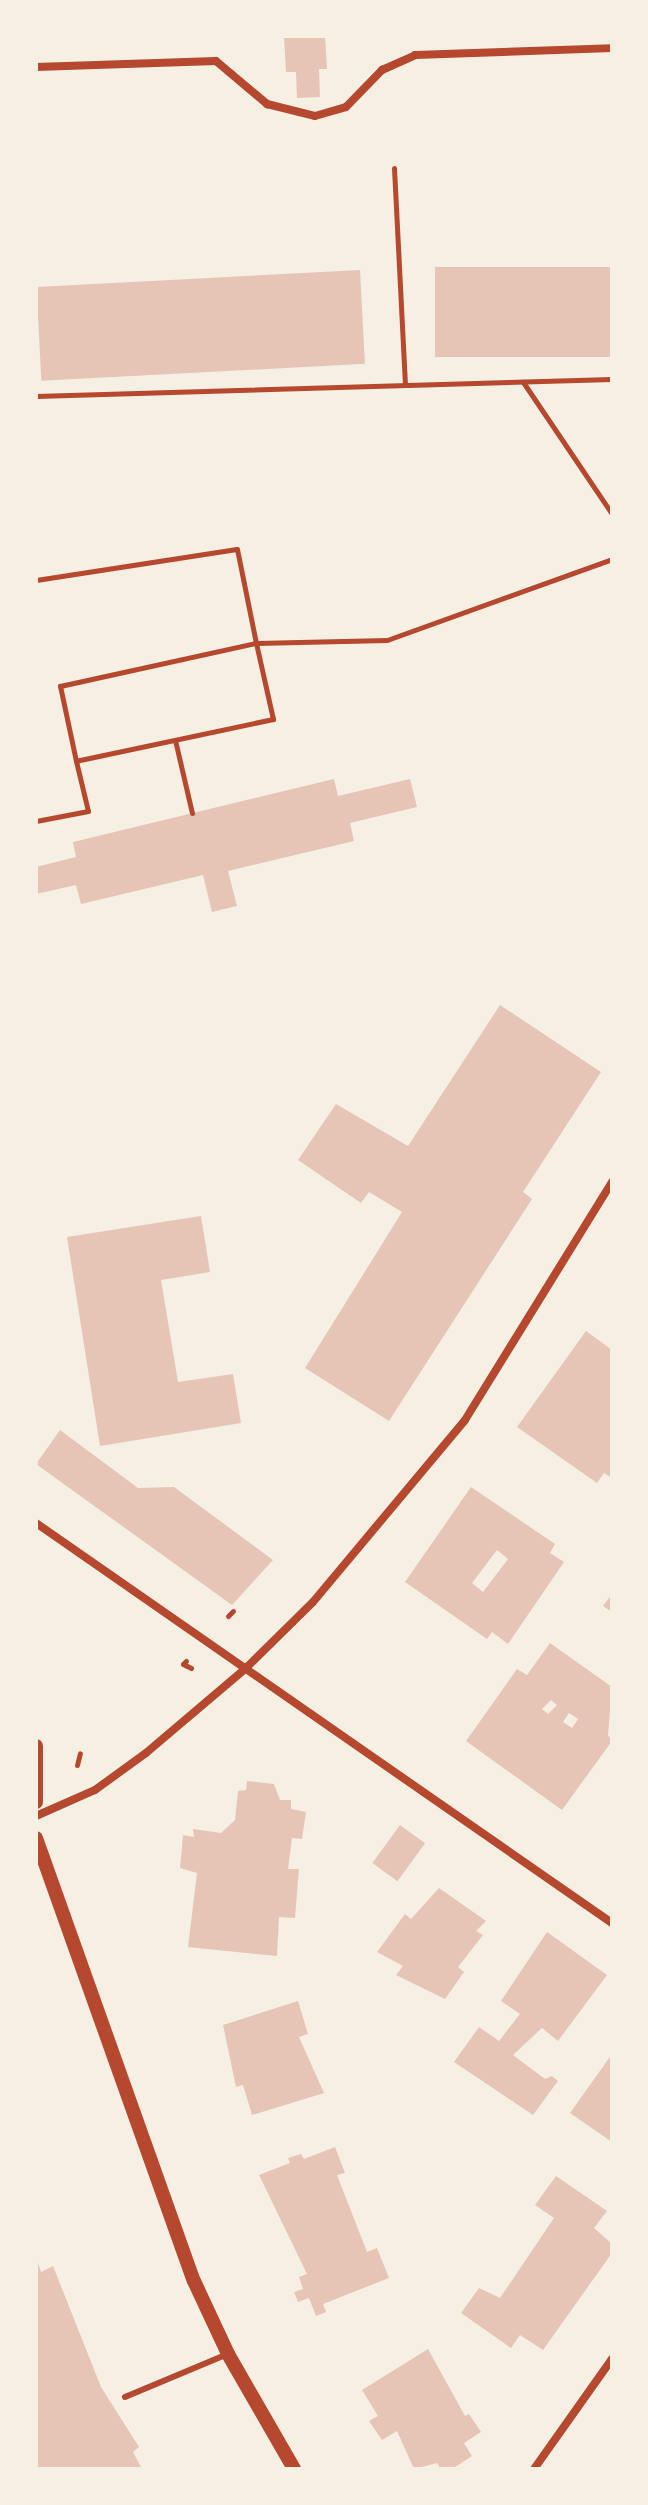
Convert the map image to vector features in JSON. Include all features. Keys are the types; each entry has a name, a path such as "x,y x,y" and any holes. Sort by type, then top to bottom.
{"street":[{"path":"36,67 216,61 267,104 315,116 346,107 382,70 415,55 612,48"},
{"path":"36,1816 113,1777 245,1669 313,1602 440,1454 520,1338 612,1182"},
{"path":"36,1523 612,1923"},
{"path":"36,1746 36,1802"},
{"path":"36,1838 159,2191 228,2354 294,2469"},
{"path":"534,2469 612,2359"}],"lane":[{"path":"125,2397 228,2354"}],"path":[{"path":"394,168 405,385"},
{"path":"36,396 612,379"},
{"path":"523,382 612,514"},
{"path":"36,580 237,549 273,719 76,761"},
{"path":"36,821 88,811 60,686 256,643 387,640 612,559"},
{"path":"175,740 192,813"},
{"path":"186,1661 183,1664 191,1668"},
{"path":"77,1765 80,1753"}],"building":[{"path":"284,36 325,36 327,69 319,69 320,97 297,98 296,72 286,72"},
{"path":"435,267 612,267 612,357 435,357"},
{"path":"360,270 365,364 41,381 36,287"},
{"path":"334,779 338,796 410,779 417,807 350,823 354,841 228,871 237,906 212,912 203,875 81,904 76,885 36,894 36,867 76,857 73,842"},
{"path":"500,1005 601,1072 523,1192 532,1199 389,1421 305,1368 402,1212 369,1192 361,1203 298,1160 336,1104 408,1146"},
{"path":"201,1216 210,1272 161,1280 178,1382 233,1374 241,1423 100,1446 67,1237"},
{"path":"586,1331 612,1350 612,1478 604,1473 597,1483 517,1427"},
{"path":"60,1430 138,1488 174,1487 273,1560 232,1605 36,1464"},
{"path":"471,1487 555,1544 550,1553 564,1562 508,1644 492,1632 487,1639 405,1582","holes":["497,1550 508,1559 483,1592 472,1583"]},
{"path":"612,1594 612,1612 603,1606"},
{"path":"550,1643 612,1687 608,1735 612,1741 562,1810 466,1741 517,1669 527,1675","holes":["551,1700 557,1705 548,1714 542,1709","569,1713 578,1719 572,1728 563,1722"]},
{"path":"247,1781 274,1784 280,1800 291,1800 291,1809 306,1812 302,1839 292,1838 288,1869 299,1869 295,1918 279,1917 277,1956 188,1947 197,1873 180,1868 183,1835 194,1837 193,1829 221,1833 235,1820 238,1791 246,1790"},
{"path":"400,1825 425,1843 397,1881 372,1863"},
{"path":"439,1888 486,1921 476,1931 483,1935 458,1967 464,1972 445,1999 396,1975 403,1966 377,1952 405,1914 411,1919"},
{"path":"547,1932 607,1975 558,2041 542,2028 513,2055 545,2079 552,2076 558,2081 533,2115 454,2062 479,2027 499,2041 520,2014 501,2001"},
{"path":"298,2001 308,2034 299,2037 324,2093 252,2115 243,2085 236,2087 223,2025"},
{"path":"612,2054 612,2142 570,2113"},
{"path":"335,2147 345,2173 337,2175 367,2252 377,2248 389,2278 323,2304 326,2312 316,2316 309,2298 298,2302 294,2292 303,2289 299,2277 307,2274 259,2175 290,2163 288,2158 301,2154 304,2159"},
{"path":"556,2176 607,2211 594,2228 612,2244 612,2253 543,2350 520,2335 511,2348 461,2313 479,2288 500,2298 554,2218 535,2205"},
{"path":"36,2257 41,2272 53,2266 101,2387 139,2447 133,2452 142,2469 36,2469"},
{"path":"428,2349 465,2416 469,2414 481,2432 464,2443 472,2456 452,2469 441,2469 437,2463 414,2469 397,2431 382,2440 369,2421 378,2416 362,2390"}]}
